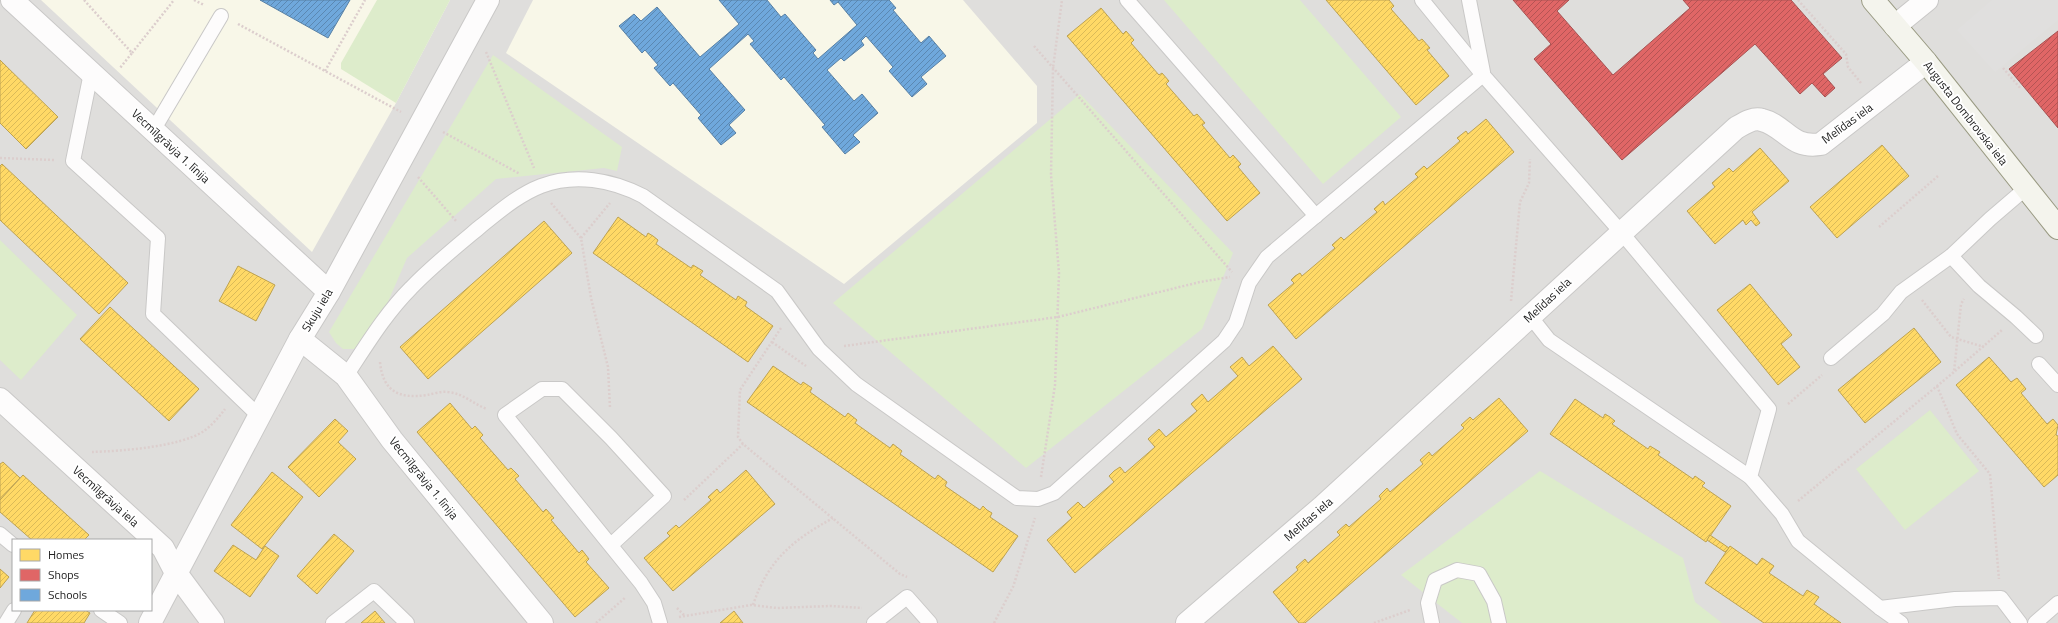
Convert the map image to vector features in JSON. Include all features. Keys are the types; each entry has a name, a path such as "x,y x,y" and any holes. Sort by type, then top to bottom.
{"main road":[{"name":"Augusta Dombrovska iela","path":"1873,0 1926,62 2025,189 2058,228"}],"street":[{"name":"Vecmīlgrāvja 1. līnija","path":"12,0 154,129 329,292"},
{"name":"Skuju iela","path":"150,623 300,339 329,292 488,0"},
{"path":"1895,26 1928,0"},
{"name":"Melīdas iela","path":"1187,623 1322,507 1736,128 1748,121 1761,119 1802,144 1810,146 1821,144 1926,62"},
{"name":"Vecmīlgrāvja 1. līnija","path":"300,339 346,376 392,440 542,623"},
{"name":"Vecmīlgrāvja iela","path":"0,399 56,452 163,548 176,573 213,623"}],"lane":[{"path":"1127,0 1316,216"},
{"path":"1422,0 1483,75 1621,232 1769,408 1750,477"},
{"path":"1469,0 1483,75"},
{"path":"154,129 222,16"},
{"path":"91,73 73,161 158,238 153,314 259,416"},
{"path":"346,376 374,333 410,289 461,241 515,198 542,185 570,180 601,180 624,186 643,196 777,291 819,349 856,384 1017,498 1038,499 1054,493 1224,341 1236,323 1249,283 1267,257 1483,75"},
{"path":"1831,358 1883,314 1901,292 1951,256 1990,219 2025,189"},
{"path":"1951,256 1973,281 2036,336"},
{"path":"1525,320 1549,340 1750,477 1782,514 1798,541 1880,608 1901,623"},
{"path":"2039,364 2058,385"},
{"path":"611,545 664,496 611,438 562,389 542,389 505,415 641,583 654,603 661,623"},
{"path":"0,534 12,544"},
{"path":"1432,623 1428,603 1435,580 1457,570 1479,574 1494,601 1499,623"},
{"path":"333,623 374,591 407,623"},
{"path":"876,621 907,597 930,623"},
{"path":"1880,608 1955,599 2001,598 2020,623"},
{"path":"2036,623 2058,603"},
{"path":"6,623 13,611"},
{"path":"102,611 120,623"}],"path":[{"path":"84,0 132,53"},
{"path":"107,87 174,0"},
{"path":"194,0 402,112"},
{"path":"325,71 365,0"},
{"path":"994,623 1012,587 1034,519 1055,385 1059,273 1051,175 1053,68 1062,0"},
{"path":"1798,0 1846,54 1848,67 1860,82"},
{"path":"819,349 1058,316 1200,282 1235,276 1034,46"},
{"path":"485,51 542,185"},
{"path":"2003,68 2021,89"},
{"path":"436,128 542,185"},
{"path":"1525,320 1511,307 1511,292 1520,202 1529,183 1531,152"},
{"path":"0,158 73,161"},
{"path":"413,171 469,236"},
{"path":"1879,228 1938,176"},
{"path":"581,238 624,186"},
{"path":"556,199 549,200 581,238 591,298 608,367 611,438"},
{"path":"1954,372 1962,304 1973,281"},
{"path":"1918,295 1951,337 1984,347"},
{"path":"794,313 772,342 740,390 738,437 743,444 900,574 910,578"},
{"path":"1782,514 1984,347 2016,317"},
{"path":"772,342 811,369"},
{"path":"382,355 380,361 381,372 386,383 396,393 407,397 447,392 466,396 484,408 505,415"},
{"path":"1785,407 1826,372"},
{"path":"1937,386 1957,434 1990,474 2001,598"},
{"path":"56,452 114,451 185,440 203,431 217,419 237,395"},
{"path":"682,502 743,444"},
{"path":"753,605 758,589 780,555 806,533 833,518"},
{"path":"1030,519 1042,518"},
{"path":"596,623 641,583"},
{"path":"1374,623 1428,603"},
{"path":"674,604 684,616"},
{"path":"661,623 684,616 753,605 777,608 830,606 867,608 876,621"}],"shaded area":[{"path":"0,0 2058,0 2058,623 0,623"},
{"path":"41,0 450,0 396,103 312,252"},
{"path":"533,0 963,0 1037,86 1037,123 844,284 506,53"},
{"path":"1992,0 2058,0 2058,20 1995,72 1957,30"}],"green space":[{"path":"377,0 450,0 396,103 341,69 341,63"},
{"path":"1164,0 1300,0 1401,117 1323,184"},
{"path":"493,55 622,147 617,171 604,168 496,179 407,258 381,318 354,349 343,349 336,343 329,332"},
{"path":"1080,94 1233,253 1202,329 1026,468 833,303"},
{"path":"0,240 77,315 21,380 0,360"},
{"path":"1930,410 1979,471 1905,530 1856,469"},
{"path":"1540,471 1683,558 1695,602 1722,623 1462,623 1401,575"}],"building: Homes":[{"path":"1326,0 1389,0 1394,6 1391,9 1419,41 1422,39 1430,48 1427,50 1449,76 1416,105"},
{"path":"1101,8 1123,34 1126,31 1134,40 1131,43 1159,75 1162,73 1169,81 1166,84 1194,116 1197,114 1205,123 1202,125 1230,158 1233,155 1241,164 1238,167 1260,193 1227,221 1067,36"},
{"path":"0,60 58,117 26,149 0,123"},
{"path":"1486,119 1514,152 1296,339 1268,305 1294,283 1291,280 1295,276 1300,273 1302,276 1335,248 1332,245 1341,237 1344,240 1377,212 1374,209 1383,201 1385,205 1418,177 1415,174 1424,166 1427,169 1460,141 1457,138 1466,131 1468,134"},
{"path":"1882,145 1909,176 1837,238 1810,207"},
{"path":"1760,148 1789,181 1752,212 1760,223 1756,226 1751,220 1746,225 1743,220 1715,244 1687,211 1715,187 1712,183 1729,168 1733,172"},
{"path":"2,164 128,283 99,314 0,220 0,166"},
{"path":"618,217 646,237 648,233 653,236 658,240 656,244 691,268 693,265 703,271 700,275 736,300 738,296 747,302 745,306 773,326 748,362 593,253"},
{"path":"544,221 572,253 428,379 400,347"},
{"path":"238,266 275,285 256,321 219,301"},
{"path":"1750,284 1792,335 1781,344 1800,367 1778,385 1717,310"},
{"path":"110,307 199,389 169,421 80,339"},
{"path":"1914,328 1941,362 1865,423 1838,390"},
{"path":"1273,346 1302,379 1075,573 1047,540 1072,518 1067,512 1078,502 1084,508 1114,482 1109,476 1114,471 1120,467 1125,473 1155,447 1148,439 1159,429 1166,437 1197,411 1191,404 1202,394 1208,402 1238,376 1230,367 1242,357 1249,366"},
{"path":"1989,357 2011,382 2017,378 2026,389 2021,393 2047,424 2053,419 2058,425 2056,435 2058,436 2058,475 2044,487 1956,385"},
{"path":"773,366 801,385 803,382 812,388 810,392 845,417 848,413 857,420 855,423 890,448 893,444 902,451 900,454 935,479 938,475 947,482 945,486 980,510 983,506 992,513 990,517 1018,536 993,572 747,402"},
{"path":"1499,398 1528,431 1305,623 1299,623 1273,592 1298,570 1296,567 1305,559 1308,563 1340,535 1337,532 1346,524 1349,527 1381,499 1379,496 1387,488 1390,492 1423,464 1420,460 1429,452 1432,456 1464,428 1461,425 1470,417 1473,420"},
{"path":"1575,399 1603,418 1605,414 1610,417 1615,421 1612,424 1648,449 1650,446 1660,452 1658,455 1693,479 1695,476 1705,483 1702,486 1731,506 1706,542 1550,434"},
{"path":"450,403 472,429 475,426 483,435 480,438 508,470 511,468 519,476 515,479 543,512 546,509 554,518 551,520 579,553 582,550 589,559 586,562 609,588 575,617 417,432"},
{"path":"335,419 348,431 338,442 356,459 319,497 288,467"},
{"path":"3,462 20,478 0,500 0,464"},
{"path":"746,470 775,504 673,591 644,558 670,536 667,533 676,525 679,528 711,500 708,497 717,489 720,493"},
{"path":"272,472 303,497 262,549 231,525"},
{"path":"23,475 89,535 85,539 31,539 0,512 0,500"},
{"path":"334,534 354,551 317,594 297,576"},
{"path":"1710,535 1729,548 1725,552 1707,540"},
{"path":"233,545 256,560 265,546 279,556 250,597 214,571"},
{"path":"1730,546 1757,565 1762,558 1774,566 1769,573 1803,596 1807,590 1819,597 1814,604 1841,623 1764,623 1705,583"},
{"path":"0,569 9,577 0,588"},
{"path":"34,611 87,611 90,613 84,623 27,623"},
{"path":"375,611 385,623 361,623"},
{"path":"734,611 743,623 720,623"}],"building: Shops":[{"path":"1513,0 1569,0 1557,11 1613,75 1690,8 1683,0 1791,0 1842,58 1823,74 1835,88 1825,97 1812,83 1800,94 1755,44 1622,160 1534,59 1551,44"},
{"path":"2058,31 2058,128 2009,69"}],"building: Schools":[{"path":"260,0 350,0 328,38"},
{"path":"719,0 767,0 781,17 785,14 816,50 813,53 818,59 857,25 838,2 834,5 830,0 889,0 896,8 893,10 921,43 929,36 946,56 921,77 927,84 912,97 889,71 893,67 866,36 861,41 864,45 844,61 841,58 827,70 854,101 862,94 878,113 853,135 860,142 845,154 822,127 825,125 784,77 781,80 750,44 754,41 748,34 709,69 745,110 729,125 736,133 721,145 698,118 701,115 673,83 670,86 654,68 658,65 645,50 642,53 619,26 634,14 641,21 657,7 700,57 739,24"}]}
